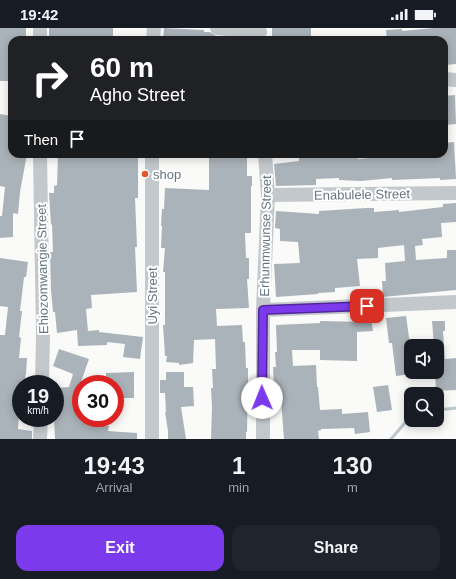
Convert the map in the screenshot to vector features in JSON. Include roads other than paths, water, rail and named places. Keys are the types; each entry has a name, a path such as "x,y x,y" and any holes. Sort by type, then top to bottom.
{"street":[{"path":"217,28 260,33"},
{"name":"Ehiozomwangie Street","path":"40,158 42,375"},
{"name":"Uyi Street","path":"152,158 152,439"},
{"name":"Erhunmwunse Street","path":"263,439 263,310 268,195 265,158"},
{"name":"Enabulele Street","path":"268,195 456,193"},
{"path":"263,310 456,302"},
{"path":"40,439 41,427"}],"waterway":[{"path":"444,409 456,408"},
{"path":"391,439 404,424"}],"place":[{"name":"shop","path":"145,174"}]}
